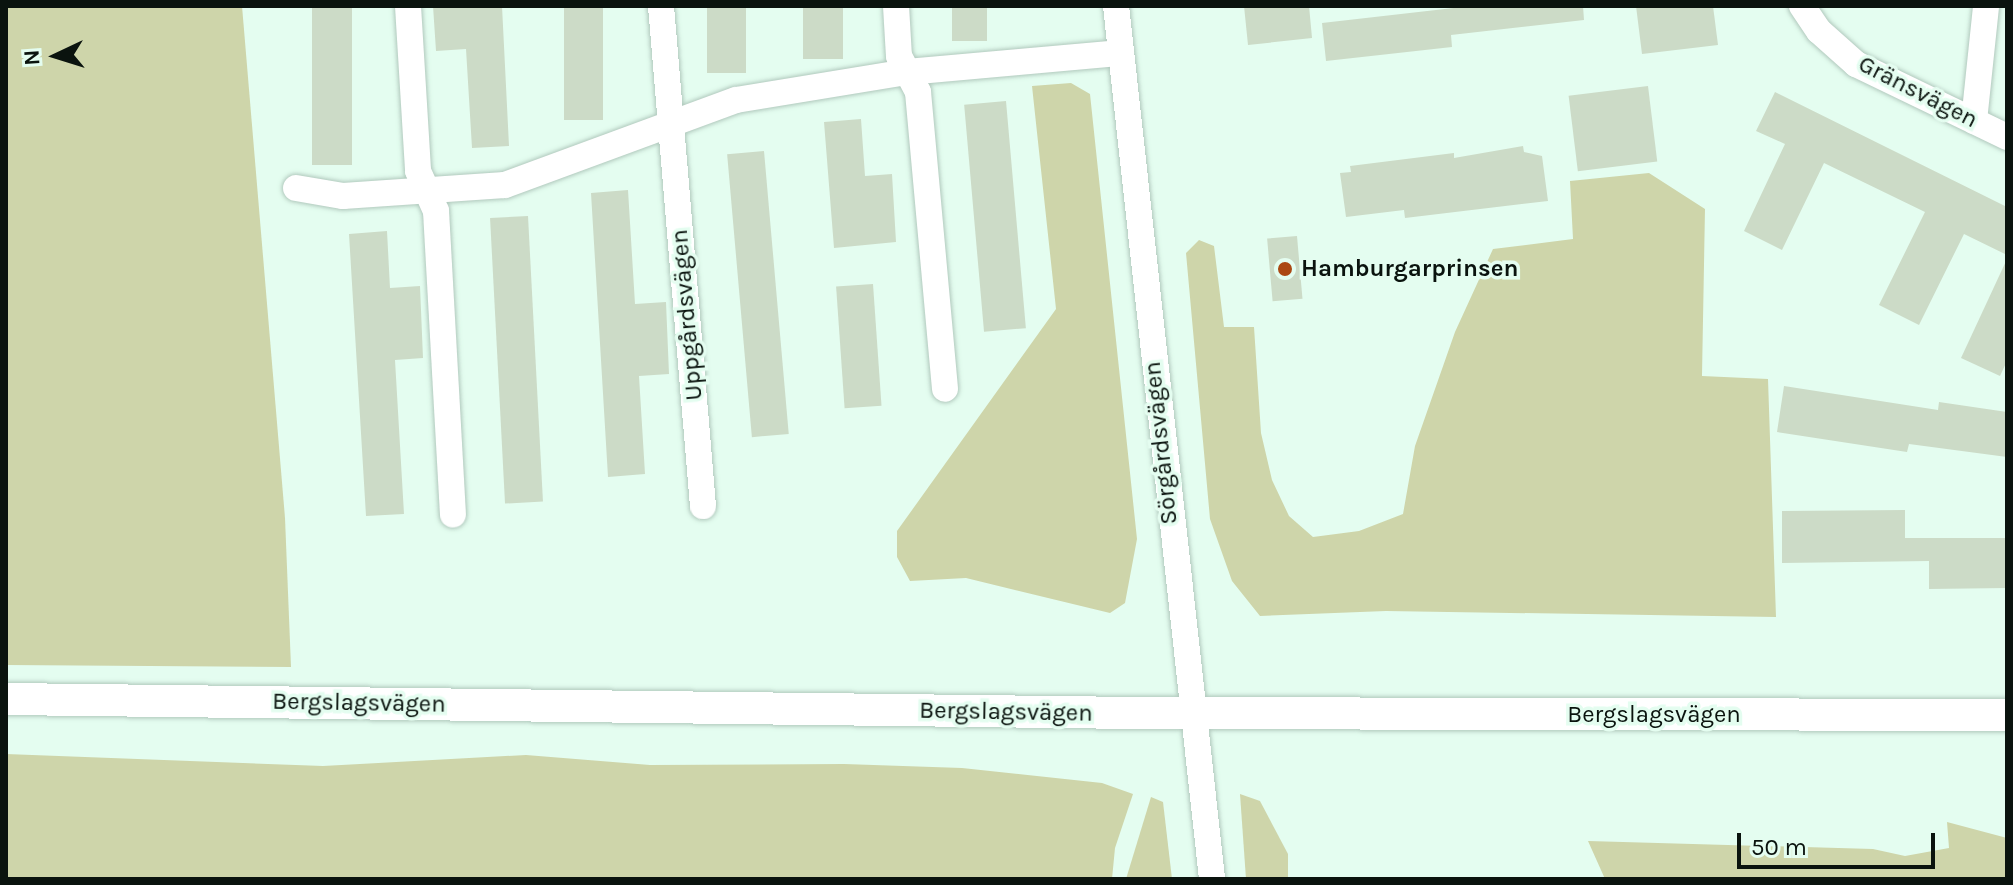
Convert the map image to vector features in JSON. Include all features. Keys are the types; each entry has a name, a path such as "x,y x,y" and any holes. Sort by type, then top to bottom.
{"main road":[{"name":"Bergslagsvägen","path":"6,699 1191,713 2007,715"}],"street":[{"path":"408,6 418,171 436,211 453,515"},
{"name":"Uppgårdsvägen","path":"661,6 703,506"},
{"path":"896,6 899,56 918,92 945,389"},
{"name":"Sörgårdsvägen","path":"1116,6 1191,713 1212,879"},
{"name":"Gränsvägen","path":"1802,6 1819,31 1856,64 2007,137"},
{"path":"1974,121 1986,6"},
{"path":"296,188 343,196 527,179 736,100 907,72 1121,53"}],"green space":[{"path":"6,6 242,6 285,518 291,667 6,665"},
{"path":"1071,83 1090,94 1137,539 1125,603 1110,613 966,578 910,581 897,557 897,531 1056,309 1032,86"},
{"path":"1649,173 1705,209 1702,376 1768,379 1776,617 1386,611 1260,616 1232,581 1210,519 1186,253 1199,240 1214,246 1224,327 1254,327 1261,433 1272,480 1289,516 1313,537 1359,531 1403,514 1415,446 1455,332 1493,249 1573,239 1570,181"},
{"path":"6,754 323,766 526,755 650,765 844,764 962,768 1102,783 1133,794 1115,848 1112,879 6,879"},
{"path":"1240,794 1260,801 1288,854 1288,879 1246,879"},
{"path":"1151,797 1163,802 1172,879 1126,879"},
{"path":"1947,822 2007,838 2007,879 1605,879 1588,841 1873,849 1905,856 1949,848"}],"building":[{"path":"312,6 352,6 352,165 312,165"},
{"path":"433,6 502,6 509,146 472,148 466,49 436,51"},
{"path":"564,6 603,6 603,120 564,120"},
{"path":"707,6 746,6 746,73 707,73"},
{"path":"803,6 843,6 843,59 803,59"},
{"path":"952,6 987,6 987,41 952,41"},
{"path":"1244,6 1309,6 1312,38 1248,45"},
{"path":"1471,6 1583,6 1584,20 1451,35 1452,47 1326,61 1322,23"},
{"path":"1636,6 1713,6 1718,45 1642,54"},
{"path":"1648,86 1657,161 1578,171 1569,96"},
{"path":"1775,92 2007,207 2007,255 1964,234 1919,325 1879,305 1925,212 1824,163 1782,250 1744,231 1785,144 1756,131"},
{"path":"1006,101 1026,328 984,332 964,105"},
{"path":"861,119 865,176 892,174 896,242 834,248 824,122"},
{"path":"1523,146 1524,152 1542,156 1548,201 1405,218 1404,210 1346,217 1340,173 1351,172 1350,166 1454,153 1454,158"},
{"path":"764,151 789,434 752,437 727,154"},
{"path":"628,190 635,304 666,302 669,374 639,376 645,474 608,477 591,193"},
{"path":"528,216 543,502 505,504 490,218"},
{"path":"387,231 390,288 420,286 423,358 395,360 404,514 366,516 349,234"},
{"name":"Hamburgarprinsen","path":"1297,236 1302,299 1273,301 1267,239"},
{"path":"2007,259 2007,361 2000,376 1961,358"},
{"path":"873,284 882,406 845,408 836,287"},
{"path":"1784,386 1938,410 1939,402 2007,412 2007,457 1909,444 1907,452 1777,432"},
{"path":"1905,510 1905,538 2007,538 2007,588 1929,589 1929,561 1782,563 1782,511"}],"place":[{"name":"Hamburgarprinsen","path":"1285,269"}]}
